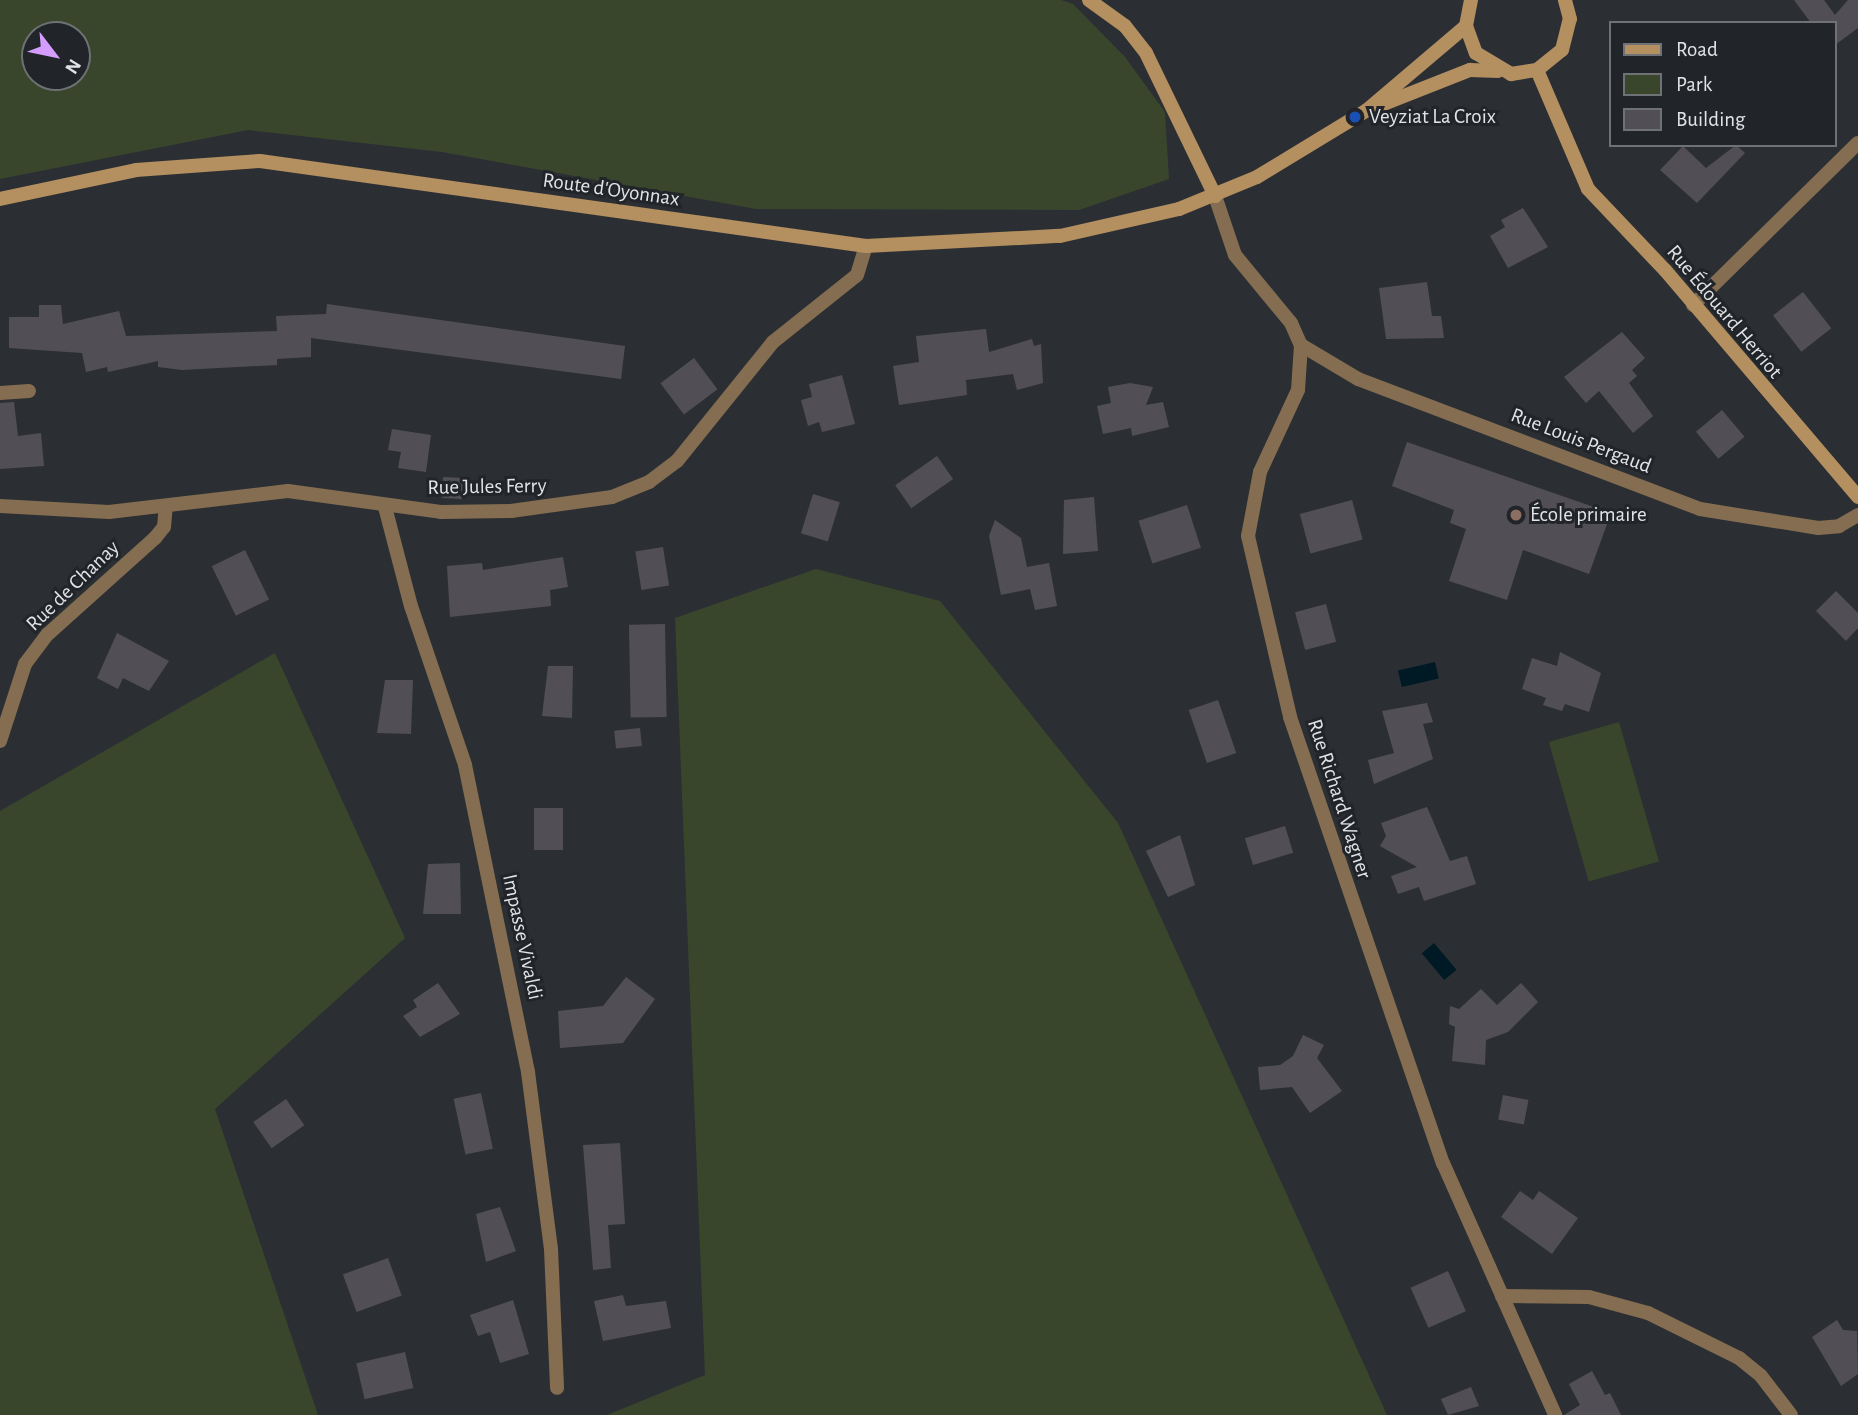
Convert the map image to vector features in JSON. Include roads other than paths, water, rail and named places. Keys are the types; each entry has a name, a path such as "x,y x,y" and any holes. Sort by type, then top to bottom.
{"main road":[{"path":"1089,0 1125,26 1146,53 1214,196"},
{"path":"1471,0 1465,26 1476,53 1499,71"},
{"path":"1367,110 1470,70 1537,70 1551,62 1569,35 1565,0"},
{"path":"1367,110 1465,26"},
{"name":"Rue Édouard Herriot","path":"1537,70 1588,190 1693,305 1858,497"},
{"name":"Route d'Oyonnax","path":"0,199 136,170 260,161 866,246 1060,236 1143,220 1214,196 1257,177 1367,110"}],"street":[{"path":"1693,305 1858,144"},
{"path":"1214,196 1235,255 1292,323 1301,345"},
{"name":"Rue Jules Ferry","path":"0,506 109,512 288,491 385,507 511,511 576,505 649,482 706,430 773,342 857,275 866,246"},
{"name":"Rue Louis Pergaud","path":"1301,345 1358,379 1700,509 1804,526 1839,526 1858,515"},
{"name":"Rue Richard Wagner","path":"1301,345 1298,390 1252,505 1253,569 1290,717 1337,865 1443,1163 1555,1415"},
{"path":"0,393 29,391"},
{"name":"Rue de Chanay","path":"0,741 25,664 48,634 155,538 164,527 166,506"},
{"name":"Impasse Vivaldi","path":"385,507 411,606 464,765 528,1072 551,1249 557,1388"},
{"path":"1502,1296 1567,1294 1648,1313 1739,1358 1761,1376 1791,1415"}],"water":[{"path":"1435,662 1439,679 1402,687 1398,671"},
{"path":"1434,943 1456,970 1444,980 1422,953"}],"place":[{"name":"Veyziat La Croix","path":"1355,117"},
{"name":"École primaire","path":"1516,515"}]}
